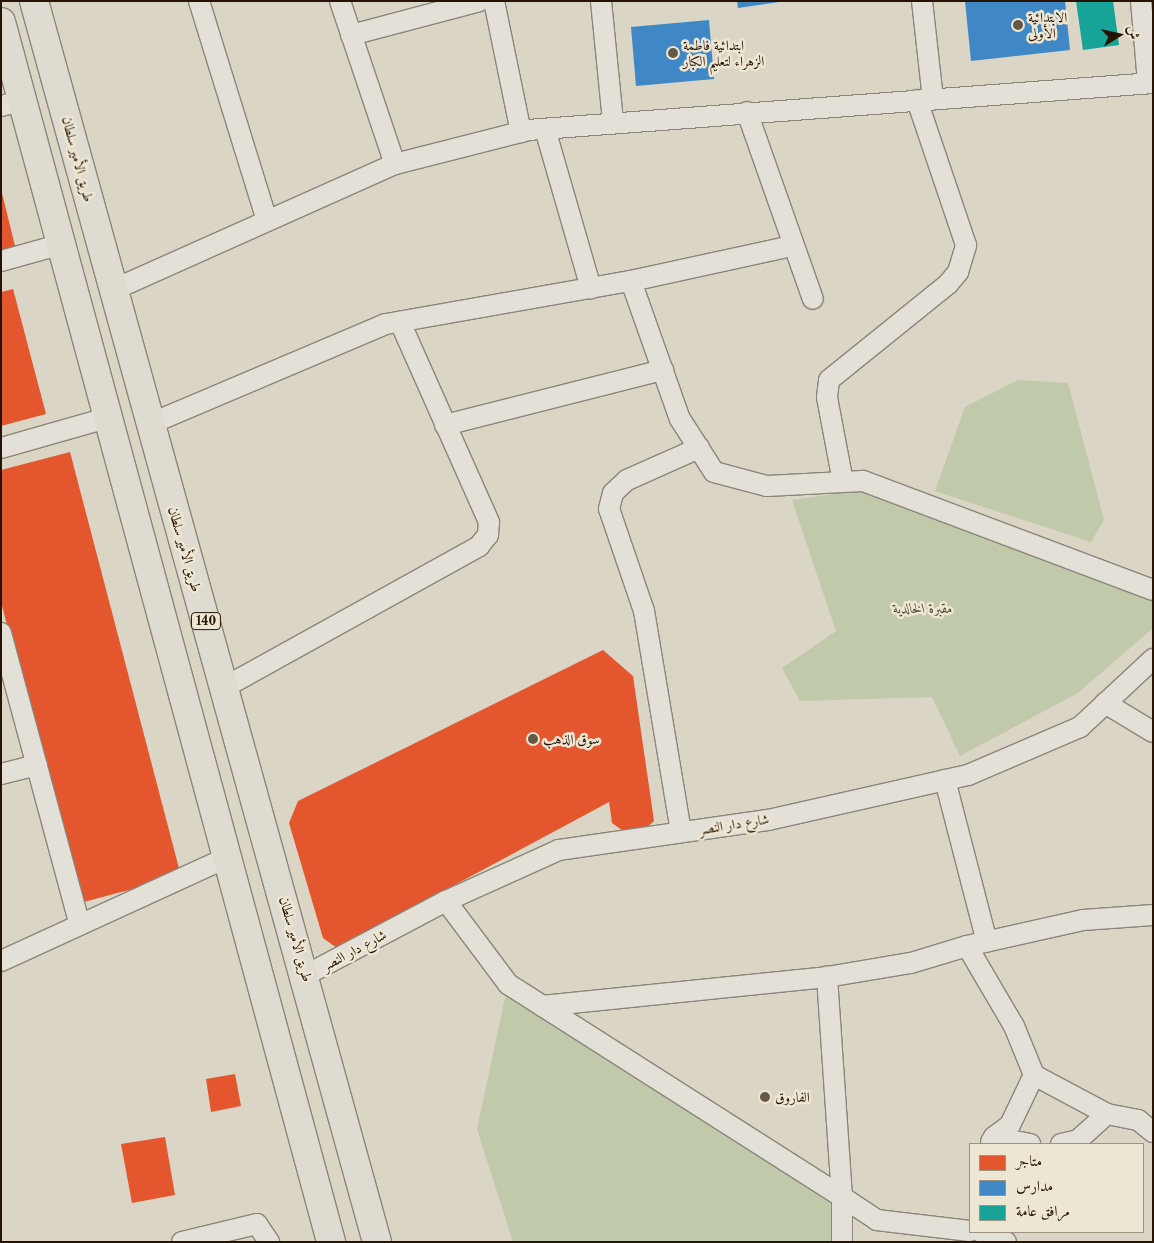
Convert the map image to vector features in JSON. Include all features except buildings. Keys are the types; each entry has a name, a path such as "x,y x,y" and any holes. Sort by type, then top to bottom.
{"highway":[{"name":"طريق الأمير سلطان","path":"34,1 150,424 306,975 377,1242"},
{"path":"1,22 12,103 62,244 331,1242"}],"street":[{"path":"199,1 266,221"},
{"path":"340,1 395,164"},
{"path":"351,35 480,1"},
{"path":"494,1 520,132"},
{"path":"601,1 613,122"},
{"path":"843,482 828,405 830,380 948,284 958,272 966,245 925,99 922,1"},
{"path":"113,290 395,164 520,132 613,122 1150,83 1141,1"},
{"path":"747,112 792,246 813,299"},
{"path":"544,129 591,288"},
{"path":"1,261 62,244"},
{"path":"150,424 400,322 631,281 792,246"},
{"path":"631,281 680,419 714,472 767,486 863,481 1153,590"},
{"path":"225,687 479,546 488,535 489,522 400,322"},
{"path":"445,425 663,370"},
{"path":"1,448 110,417"},
{"path":"681,832 644,611 609,509 613,492 628,480 699,448"},
{"path":"1,633 80,925"},
{"name":"شارع دار النصر","path":"306,975 446,901 558,850 768,820 968,775 1080,727 1153,659"},
{"path":"1105,703 1153,732"},
{"path":"1,774 37,765"},
{"path":"945,780 987,942"},
{"path":"1,961 228,857"},
{"path":"446,901 508,984 842,1198 877,1220 969,1231"},
{"path":"542,1006 827,977 911,963 968,946 1083,920 1153,915"},
{"path":"968,946 1014,1026 1034,1075 1107,1114 1138,1120 1153,1132"},
{"path":"827,977 842,1198 842,1242"},
{"path":"992,1140 1010,1125 1034,1075"},
{"path":"1065,1143 1078,1140 1107,1114"},
{"path":"992,1140 1020,1143"},
{"path":"182,1242 257,1224 269,1242"},
{"path":"983,1233 1006,1242"}],"green space":[{"path":"1018,380 1068,383 1104,520 1091,542 935,491 965,407"},
{"name":"مقبرة الخالدية","path":"864,490 1153,598 1153,628 1078,693 960,756 932,697 800,701 782,668 836,631 792,500"},
{"path":"508,984 842,1197 842,1242 513,1242 477,1129"}],"place":[{"name":"الابتدائية الأولى","path":"1018,25"},
{"name":"ابتدائية فاطمة الزهراء لتعليم الكبار","path":"673,53"},
{"name":"سوق الذهب","path":"533,739"},
{"name":"الفاروق","path":"765,1097"}]}
